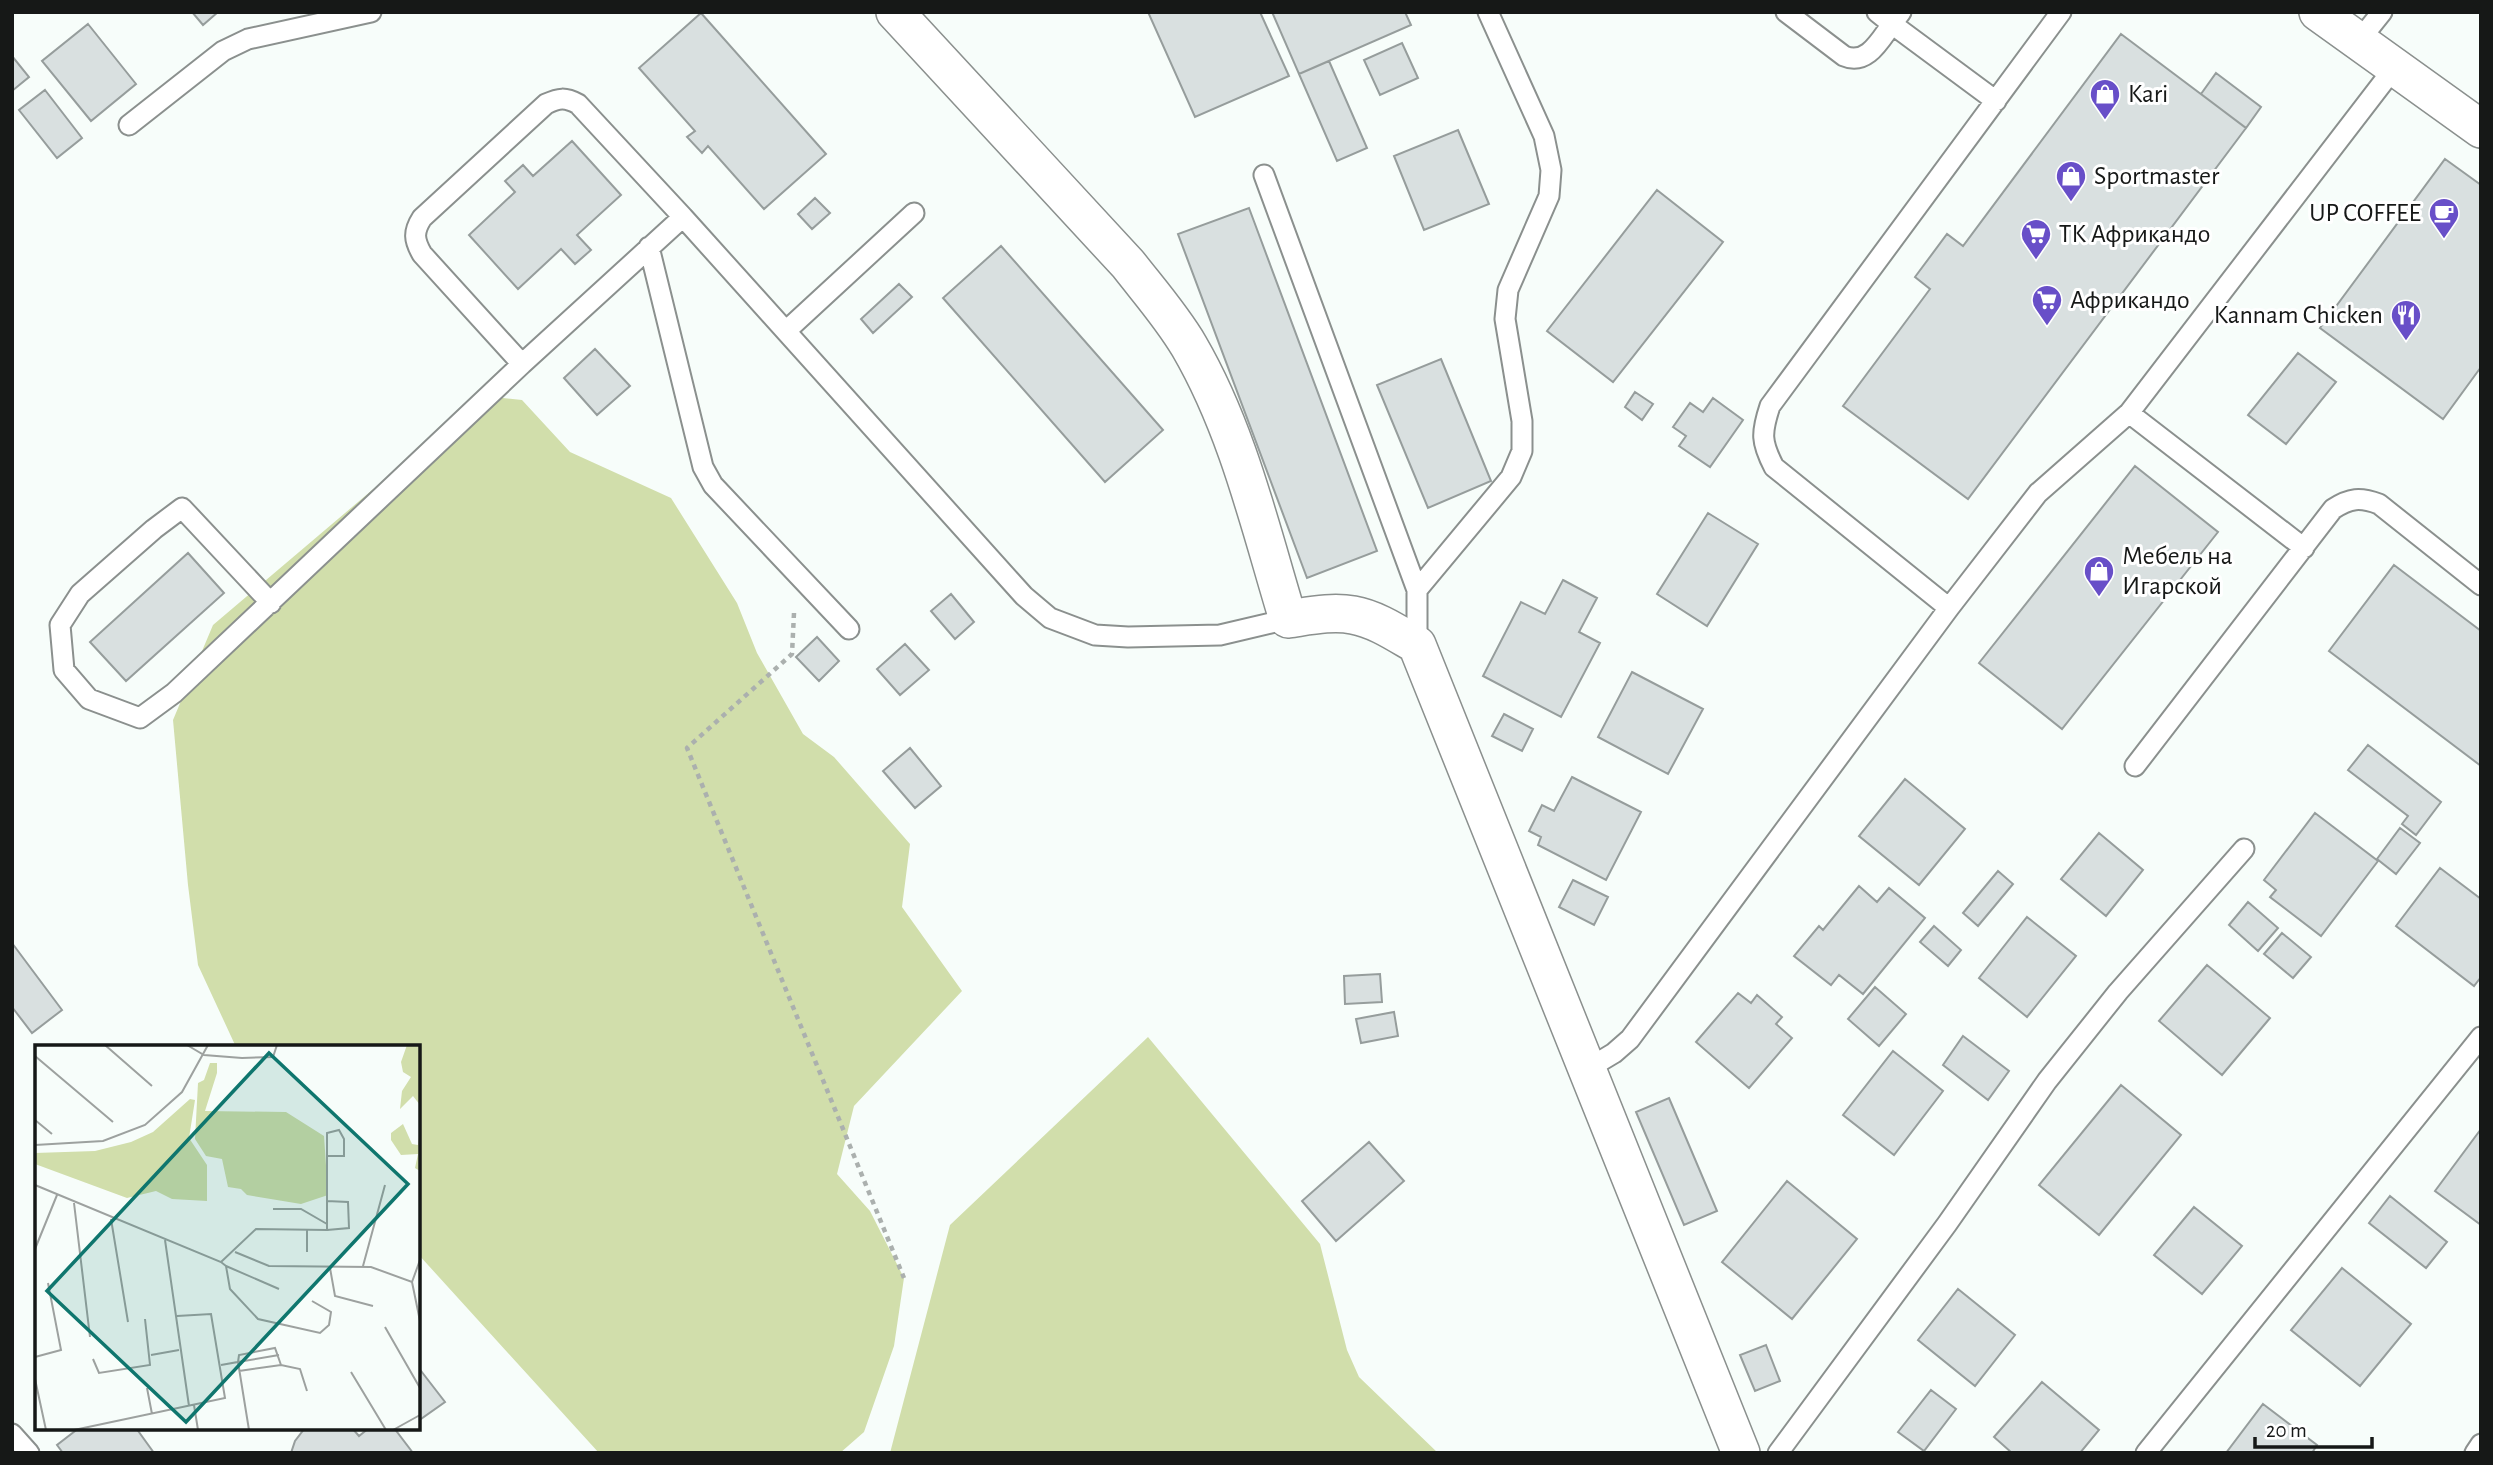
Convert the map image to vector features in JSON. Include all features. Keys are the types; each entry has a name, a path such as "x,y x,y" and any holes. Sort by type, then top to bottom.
{"street":[{"path":"895,12 1128,264 1189,346 1242,466 1288,619 1326,614 1354,615 1386,627 1418,645 1741,1453"},
{"path":"2318,12 2481,129"}],"lane":[{"path":"129,125 223,51 248,39 371,12"},
{"path":"1416,590 1511,477 1522,451 1522,421 1505,319 1508,290 1549,196 1551,170 1544,136 1488,12"},
{"path":"1786,12 1853,60 1863,58 1872,50 1890,16 1996,101"},
{"path":"1949,608 1774,467 1763,448 1763,427 1770,406 2062,12"},
{"path":"2358,42 2382,12"},
{"path":"1589,1068 1614,1053 1630,1039 1949,608 2038,493 2129,413 2394,68"},
{"path":"522,364 422,254 415,242 415,229 422,218 546,104 558,98 568,98 578,104 683,217 1024,596 1050,618 1095,635 1128,637 1220,635 1288,619"},
{"path":"1264,175 1416,590 1418,645"},
{"path":"786,331 914,213"},
{"path":"271,603 182,508 80,594 60,625 64,670 89,699 140,718 174,693 271,603 522,364 683,217"},
{"path":"649,247 703,467 713,485 849,629"},
{"path":"2129,413 2304,548"},
{"path":"2135,766 2333,509 2347,500 2364,498 2379,504 2481,585"},
{"path":"1778,1453 1947,1224 2047,1081 2118,992 2244,849"},
{"path":"2147,1453 2481,1037"},
{"path":"12,1434 29,1453"},
{"path":"2475,1453 2481,1444"}],"path":[{"path":"794,610 792,654 687,748 904,1279"}],"green space":[{"path":"483,396 522,400 570,452 671,498 737,603 757,653 803,734 834,757 910,844 902,907 962,991 854,1106 837,1174 870,1211 904,1278 894,1346 864,1432 840,1453 599,1453 420,1256 420,1045 235,1045 198,965 173,720 213,625"},
{"path":"1148,1037 1320,1244 1347,1350 1359,1377 1438,1453 890,1453 950,1225"}],"building":[{"path":"192,12 218,12 203,25"},
{"path":"1148,12 1260,12 1289,76 1195,117"},
{"path":"1272,12 1405,12 1411,25 1299,74"},
{"path":"701,13 826,154 764,209 708,146 702,153 687,137 695,131 639,68"},
{"path":"88,24 136,84 91,121 42,61"},
{"name":"ТК Африкандо","path":"2121,34 2246,128 1968,499 1843,406 1930,289 1915,277 1947,234 1963,246"},
{"path":"1402,43 1418,78 1380,95 1364,60"},
{"path":"12,56 29,77 12,91"},
{"path":"1329,61 1367,148 1337,161 1299,74"},
{"path":"2216,73 2261,107 2246,128 2201,94"},
{"path":"45,90 82,138 57,158 19,110"},
{"path":"1458,130 1489,204 1424,230 1394,156"},
{"path":"572,141 621,195 577,235 591,250 575,264 561,249 518,289 469,235 515,192 505,181 523,165 533,176"},
{"path":"2445,159 2481,185 2481,367 2443,419 2320,328"},
{"path":"1657,190 1723,242 1613,382 1547,331"},
{"path":"815,198 830,213 812,229 798,214"},
{"path":"1249,208 1377,551 1307,578 1178,234"},
{"path":"1001,246 1163,430 1105,482 943,298"},
{"path":"899,284 912,297 873,333 861,319"},
{"path":"595,349 630,386 597,415 564,378"},
{"path":"2298,353 2336,382 2286,444 2248,415"},
{"path":"1441,359 1491,481 1428,508 1377,385"},
{"path":"1635,392 1653,404 1642,420 1625,407"},
{"path":"1713,398 1743,420 1710,467 1679,446 1686,436 1673,427 1690,403 1703,412"},
{"name":"Мебель на Игарской","path":"2135,466 2218,532 2062,729 1979,663"},
{"path":"1708,513 1758,544 1707,626 1657,594"},
{"path":"188,553 224,593 126,681 90,642"},
{"path":"2394,565 2481,631 2481,766 2329,651"},
{"path":"1563,580 1597,598 1579,632 1600,643 1561,717 1483,676 1521,602 1545,614"},
{"path":"951,594 974,622 955,639 931,611"},
{"path":"817,637 839,661 819,681 796,657"},
{"path":"905,644 929,670 900,695 877,669"},
{"path":"1632,672 1703,709 1668,774 1598,737"},
{"path":"1504,714 1533,729 1522,751 1492,736"},
{"path":"2368,745 2441,802 2416,835 2402,824 2408,816 2348,770"},
{"path":"910,748 941,786 915,808 883,771"},
{"path":"1572,777 1641,812 1606,880 1538,845 1541,837 1529,831 1542,805 1554,811"},
{"path":"1905,779 1965,829 1919,885 1859,836"},
{"path":"2315,813 2378,861 2321,936 2270,897 2276,890 2264,880"},
{"path":"2400,828 2420,843 2396,874 2377,859"},
{"path":"2099,833 2143,870 2106,916 2061,879"},
{"path":"2440,868 2481,899 2481,977 2474,986 2396,926"},
{"path":"1998,871 2013,884 1978,926 1963,913"},
{"path":"1573,880 1608,897 1594,925 1559,907"},
{"path":"1859,886 1877,902 1889,888 1925,918 1863,994 1839,975 1831,985 1794,956 1819,926 1823,930"},
{"path":"2248,902 2278,928 2258,951 2229,925"},
{"path":"2027,917 2076,956 2027,1017 1979,978"},
{"path":"1934,926 1961,950 1948,966 1920,942"},
{"path":"2282,933 2311,957 2293,978 2264,954"},
{"path":"12,943 62,1010 32,1033 12,1007"},
{"path":"2207,965 2270,1018 2222,1075 2159,1021"},
{"path":"1380,974 1382,1002 1345,1004 1344,976"},
{"path":"1875,987 1906,1014 1879,1046 1848,1019"},
{"path":"1738,993 1751,1003 1757,995 1782,1017 1776,1024 1792,1038 1749,1088 1696,1042"},
{"path":"1394,1012 1398,1036 1361,1043 1356,1019"},
{"path":"1963,1036 2009,1071 1988,1100 1943,1065"},
{"path":"1893,1051 1943,1091 1894,1155 1843,1115"},
{"path":"2121,1085 2181,1135 2099,1235 2039,1185"},
{"path":"1669,1098 1717,1211 1684,1225 1636,1112"},
{"path":"2481,1129 2481,1225 2435,1191"},
{"path":"1369,1142 1404,1181 1336,1241 1302,1201"},
{"path":"1787,1181 1857,1239 1792,1319 1722,1262"},
{"path":"2390,1196 2447,1242 2426,1268 2369,1223"},
{"path":"2194,1207 2242,1246 2202,1294 2154,1255"},
{"path":"2342,1268 2411,1324 2360,1386 2291,1330"},
{"path":"1958,1289 2015,1335 1975,1386 1918,1340"},
{"path":"1766,1345 1780,1381 1755,1391 1740,1355"},
{"path":"420,1370 445,1402 420,1420"},
{"path":"2042,1382 2099,1430 2080,1453 2012,1453 1994,1437"},
{"path":"1931,1390 1956,1409 1924,1451 1898,1432"},
{"path":"2263,1404 2317,1445 2312,1453 2226,1453"},
{"path":"76,1430 137,1430 154,1453 63,1453 57,1445"},
{"path":"303,1430 354,1430 359,1436 366,1430 396,1430 413,1453 291,1453 295,1441"}],"place":[{"name":"Kari","path":"2105,121"},
{"name":"Sportmaster","path":"2071,203"},
{"name":"UP COFFEE","path":"2444,240"},
{"name":"ТК Африкандо","path":"2036,261"},
{"name":"Африкандо","path":"2047,327"},
{"name":"Kannam Chicken","path":"2406,342"},
{"name":"Мебель на Игарской","path":"2099,598"}]}
